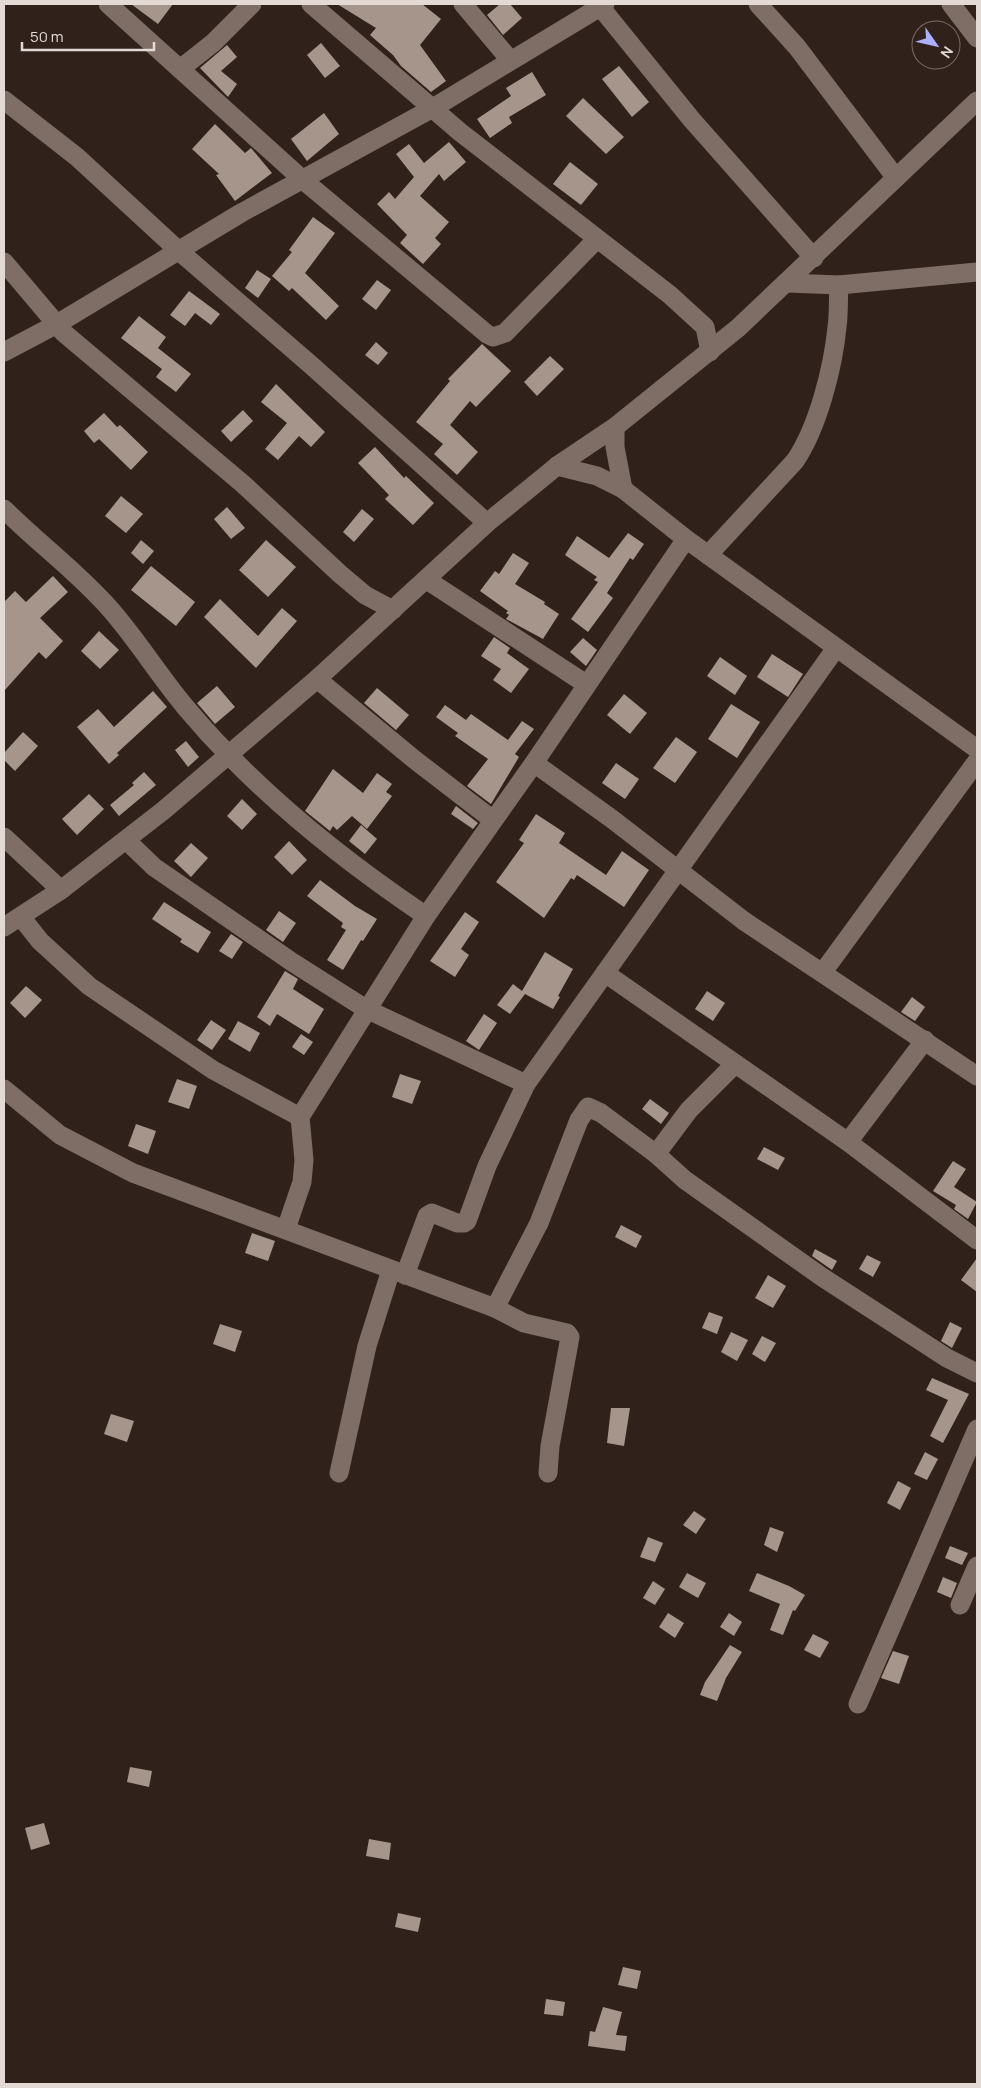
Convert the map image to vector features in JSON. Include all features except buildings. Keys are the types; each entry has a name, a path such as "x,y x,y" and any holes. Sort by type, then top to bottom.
{"street":[{"path":"108,4 303,180 480,329 493,337 505,333 597,239"},
{"path":"180,69 213,43 252,4"},
{"path":"311,4 532,190 664,290 705,328 710,352"},
{"path":"462,4 510,60"},
{"path":"758,4 797,47 896,178"},
{"path":"951,4 977,38"},
{"path":"4,352 57,324 241,213 433,108 601,5 692,120 814,258"},
{"path":"4,100 77,158 179,251 311,364 487,523"},
{"path":"4,927 61,890 126,840 317,679 487,523 557,466 615,427 710,352 788,283 977,101"},
{"path":"4,262 72,340 243,484 340,574 365,595 393,610"},
{"path":"788,283 839,285 977,272"},
{"path":"708,555 795,461 807,444 834,346 839,285"},
{"path":"705,328 738,328"},
{"path":"615,427 615,447 624,489"},
{"path":"557,466 597,476 624,489 686,539 977,749"},
{"path":"6,514 78,576 111,610 186,708 228,754 278,803 381,886 426,916"},
{"path":"286,1229 302,1182 304,1160 300,1117 426,916 534,763 686,539"},
{"path":"427,580 586,684"},
{"path":"338,1473 367,1346 398,1272 425,1219 429,1214 435,1213 457,1223 464,1224 467,1221 487,1166 526,1084 565,1026 605,973 836,648"},
{"path":"317,679 415,760 493,820"},
{"path":"824,972 977,761"},
{"path":"534,763 744,921 976,1073"},
{"path":"4,837 61,890"},
{"path":"126,840 154,867 170,879 292,962 366,1009 526,1084"},
{"path":"21,917 40,941 90,986 213,1070 300,1117"},
{"path":"605,973 734,1065 848,1142 977,1240"},
{"path":"848,1142 925,1040"},
{"path":"656,1154 689,1110 734,1065"},
{"path":"4,1089 60,1134 133,1173 495,1308 524,1322 564,1332 570,1337 550,1446 548,1473"},
{"path":"495,1308 539,1223 583,1112 588,1107 594,1108 656,1154 685,1180 822,1277 947,1358 977,1373"},
{"path":"858,1704 977,1429"},
{"path":"960,1604 977,1566"}]}
